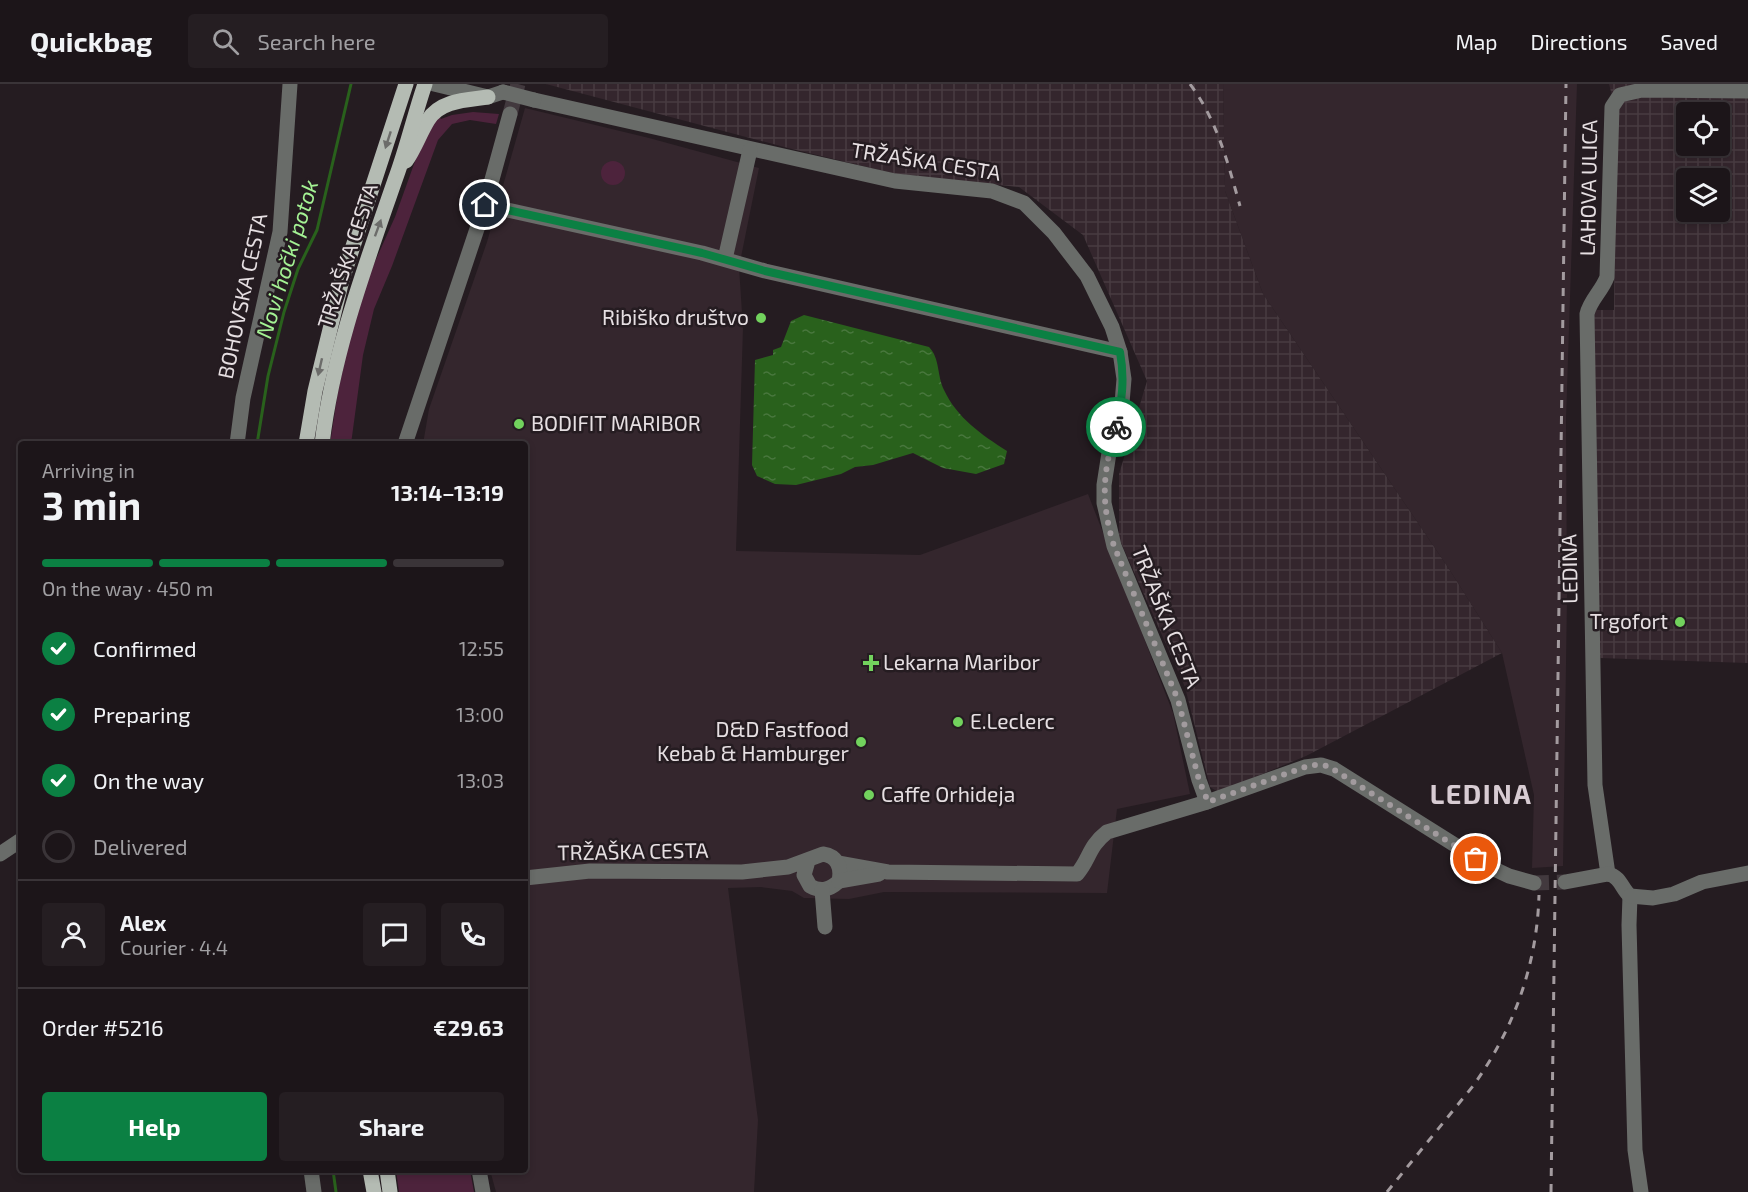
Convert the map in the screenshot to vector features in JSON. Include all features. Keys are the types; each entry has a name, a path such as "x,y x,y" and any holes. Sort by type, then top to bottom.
{"main road":[{"name":"TRŽAŠKA CESTA","path":"307,441 315,391 342,280 406,84"},
{"name":"TRŽAŠKA CESTA","path":"322,441 344,331 397,177 425,84"},
{"path":"397,177 417,144 429,117 437,110 456,101 488,91"},
{"path":"371,1173 374,1192"},
{"path":"387,1173 390,1192"}],"street":[{"name":"BOHOVSKA CESTA","path":"237,441 243,398 280,232 290,84"},
{"path":"434,84 488,91"},
{"name":"LAHOVA ULICA","path":"1608,269 1610,118 1614,100 1626,92 1642,90 1748,91"},
{"name":"TRŽAŠKA CESTA","path":"488,91 503,92 750,150 895,181 992,191 1024,203 1054,233 1087,276 1112,327 1120,352 1124,379 1122,404 1109,453 1104,503 1114,546 1178,700 1199,780 1208,802"},
{"path":"406,441 485,205 510,114"},
{"path":"724,259 750,150"},
{"path":"485,205 1120,352"},
{"name":"LEDINA","path":"1608,269 1604,286 1592,300 1587,314 1596,785 1608,874"},
{"path":"838,862 888,872 1077,874 1083,867 1089,851 1107,832 1208,802 1315,765 1328,766 1490,867 1534,883"},
{"path":"0,854 18,842"},
{"path":"838,881 840,869 834,858 823,854 812,857 808,861 804,870 806,880 810,886 822,890 829,889 838,881 888,872"},
{"path":"742,872 788,867 808,861"},
{"name":"TRŽAŠKA CESTA","path":"528,878 590,872 742,872"},
{"path":"742,872 806,880"},
{"path":"1565,882 1608,874 1617,877 1625,892 1630,896 1653,898 1674,894 1702,882 1748,873"},
{"path":"822,890 825,927"},
{"path":"1630,896 1635,1138 1641,1192"},
{"path":"311,1173 314,1192"},
{"path":"480,1173 483,1192"}],"shaded area":[{"path":"546,84 1223,84 1225,191 1263,294 1449,569 1502,653 1306,756 1218,792 1210,787 1185,687 1119,538 1119,474 1147,381 1083,235 1019,187 896,174"},
{"path":"1223,84 1577,84 1566,420 1567,597 1563,866 1532,868 1534,795 1502,653 1449,569 1263,294 1225,191"},
{"path":"1609,84 1748,84 1748,663 1600,658 1594,310 1614,310 1616,111"},
{"path":"525,108 759,168 739,267 743,328 736,551 920,555 1088,494 1173,713 1190,794 1117,809 1107,893 884,892 849,899 804,898 792,891 761,887 728,888 758,1120 754,1192 496,1192 491,1173 528,1173 528,441 424,441 429,409 487,242"},
{"path":"473,112 499,114 496,124 470,120 452,124 438,140 374,309 363,355 351,441 330,441 353,321 364,286 395,217 423,139 438,115 441,119"},
{"path":"608,161 618,161 625,168 625,178 618,185 608,185 601,178 601,168"},
{"path":"396,1173 471,1173 474,1192 399,1192"}],"water":[{"path":"804,315 929,347 935,356 942,385 949,400 971,425 1007,451 1004,464 976,474 943,468 913,453 796,485 775,484 757,476 752,465 755,360 773,355 773,350 781,347 791,321"}],"waterway":[{"name":"Novi hočki potok","path":"257,441 268,376 284,312 298,269 317,230 351,84"},
{"name":"Novi hočki potok","path":"333,1173 336,1192"}],"tunnel":[{"path":"510,114 518,84"},
{"path":"1534,883 1565,882"}],"railway":[{"path":"1190,84 1215,127 1240,206"},
{"path":"1551,1192 1566,84"},
{"path":"1387,1192 1473,1086 1500,1042 1521,995 1528,971 1534,946 1539,895"}],"way so far":[{"path":"1116,427 1104,485 1104,503 1109,531 1178,700 1199,780 1208,802 1305,767 1328,766 1476,859"}],"place":[{"name":"Ribiško društvo","path":"761,318"},
{"name":"BODIFIT MARIBOR","path":"519,424"},
{"name":"Trgofort","path":"1680,622"},
{"name":"Lekarna Maribor","path":"871,663"},
{"name":"E.Leclerc","path":"958,722"},
{"name":"D&D Fastfood Kebab & Hamburger","path":"861,742"},
{"name":"Caffe Orhideja","path":"869,795"}],"district":[{"name":"LEDINA","path":"1481,795"}],"route":[{"path":"485,205 702,253 765,271 1120,352 1124,379 1122,404 1116,427"}]}
